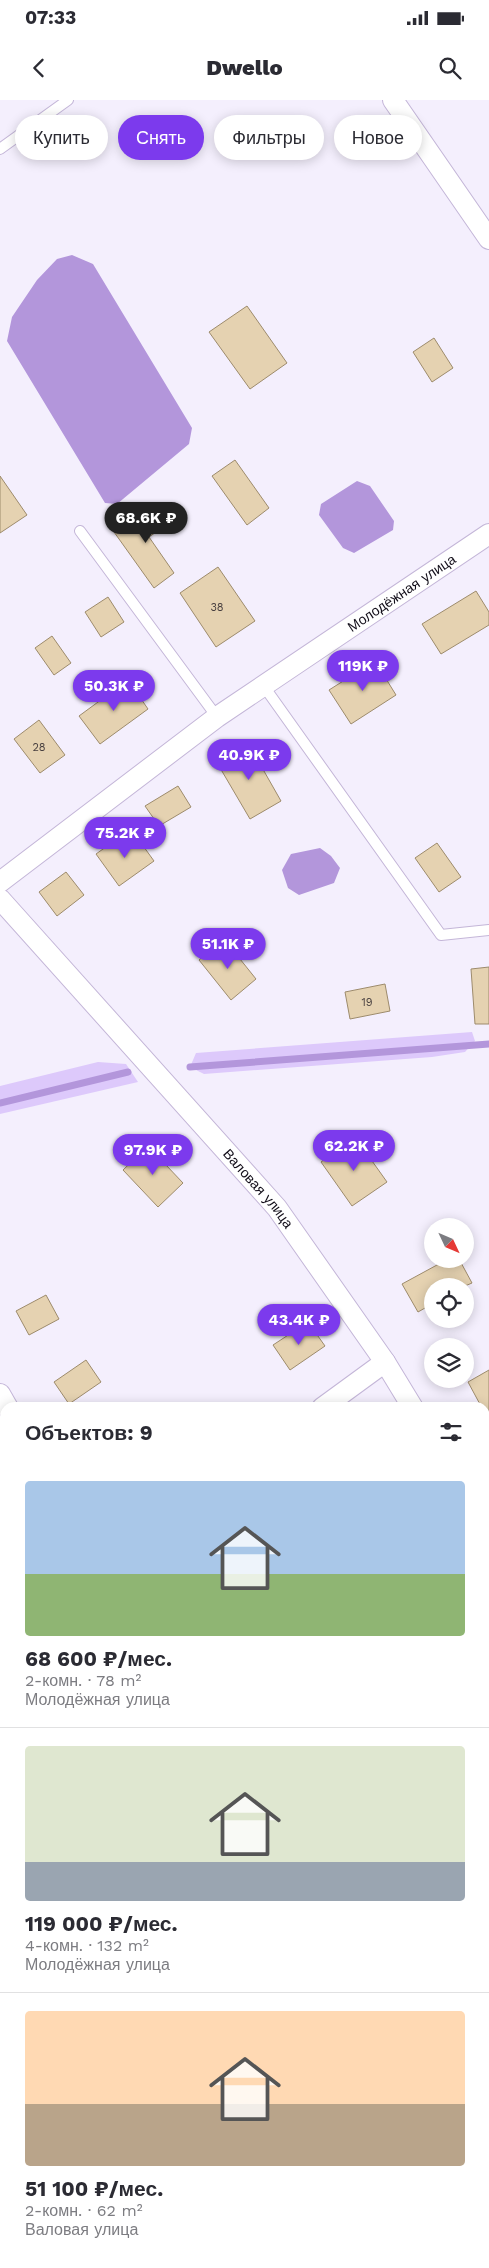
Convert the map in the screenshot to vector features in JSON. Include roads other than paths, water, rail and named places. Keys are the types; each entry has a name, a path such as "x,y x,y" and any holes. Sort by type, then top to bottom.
{"street":[{"path":"393,100 489,239"},
{"name":"Молодёжная улица","path":"0,882 217,717 489,534"},
{"name":"Валовая улица","path":"0,898 277,1208 386,1362 409,1402"},
{"path":"330,1402 386,1362"}],"lane":[{"path":"0,149 68,100"},
{"path":"80,531 217,717"},
{"path":"263,685 441,935 489,930"}],"waterway":[{"path":"190,1067 489,1044"},
{"path":"0,1103 128,1072"}]}
